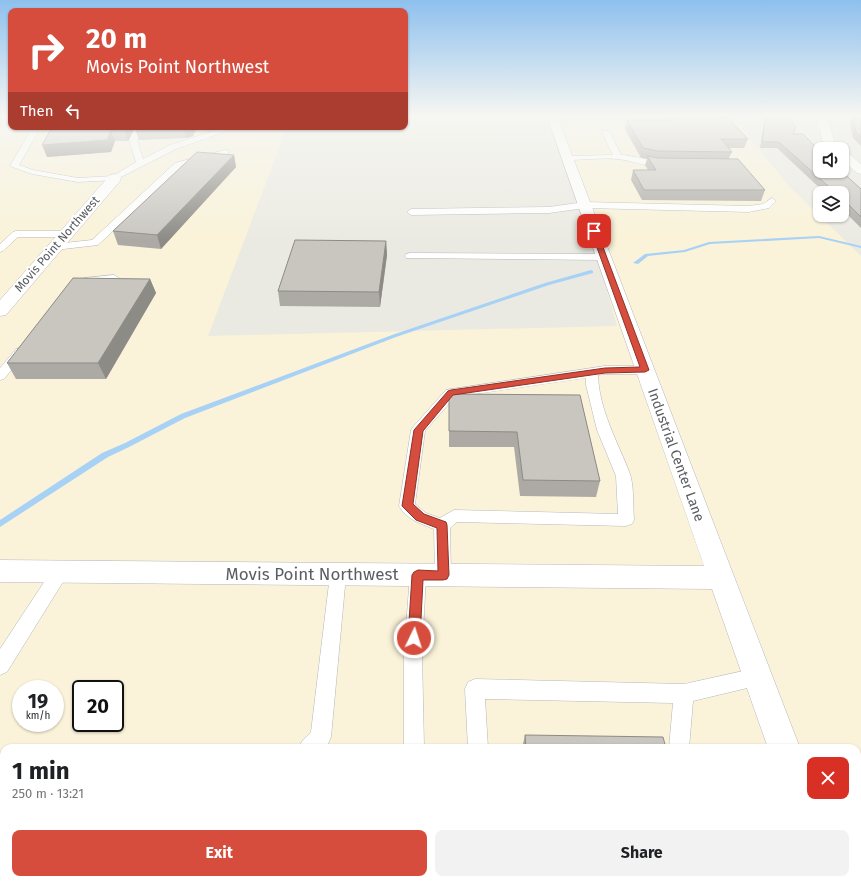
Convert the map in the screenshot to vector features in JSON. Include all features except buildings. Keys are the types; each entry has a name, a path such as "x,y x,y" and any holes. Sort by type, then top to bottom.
{"street":[{"name":"Industrial Center Lane","path":"567,158 782,744"},
{"path":"849,160 861,170"},
{"name":"Movis Point Northwest","path":"0,311 115,178"},
{"name":"Movis Point Northwest","path":"0,571 721,578"}],"lane":[{"path":"19,157 14,166 32,172 78,180 115,178 150,157"},
{"path":"138,157 140,162"},
{"path":"55,247 95,243 178,165 206,157"},
{"path":"567,158 605,157"},
{"path":"619,157 655,164 670,164"},
{"path":"410,212 549,210 585,205 750,209 766,206 772,201"},
{"path":"0,249 16,234 66,234"},
{"path":"410,256 604,257"},
{"path":"73,287 78,282 89,279 114,278"},
{"path":"0,376 25,345"},
{"path":"442,525 420,517 407,506 418,430 451,393 605,370 645,370"},
{"path":"442,525 454,516 626,520 623,476 604,430 592,385 592,373"},
{"path":"442,525 443,575"},
{"path":"0,666 60,572"},
{"path":"314,744 321,737 338,575"},
{"path":"414,744 413,653 418,575"},
{"path":"478,744 475,689 684,694 757,676"},
{"path":"679,744 684,694"}],"shaded area":[{"path":"0,157 276,157 208,336 617,326 569,157 765,157 791,188 813,209 813,222 826,222 861,256 861,744 0,744"}],"waterway":[{"path":"636,263 647,255 685,251 709,243 819,237 861,247"},
{"path":"0,524 105,455 183,416 394,336 547,284 591,272"}],"route":[{"path":"414,638 418,575 443,575 442,525 420,517 407,506 418,430 451,393 605,370 645,370 594,231"}]}
